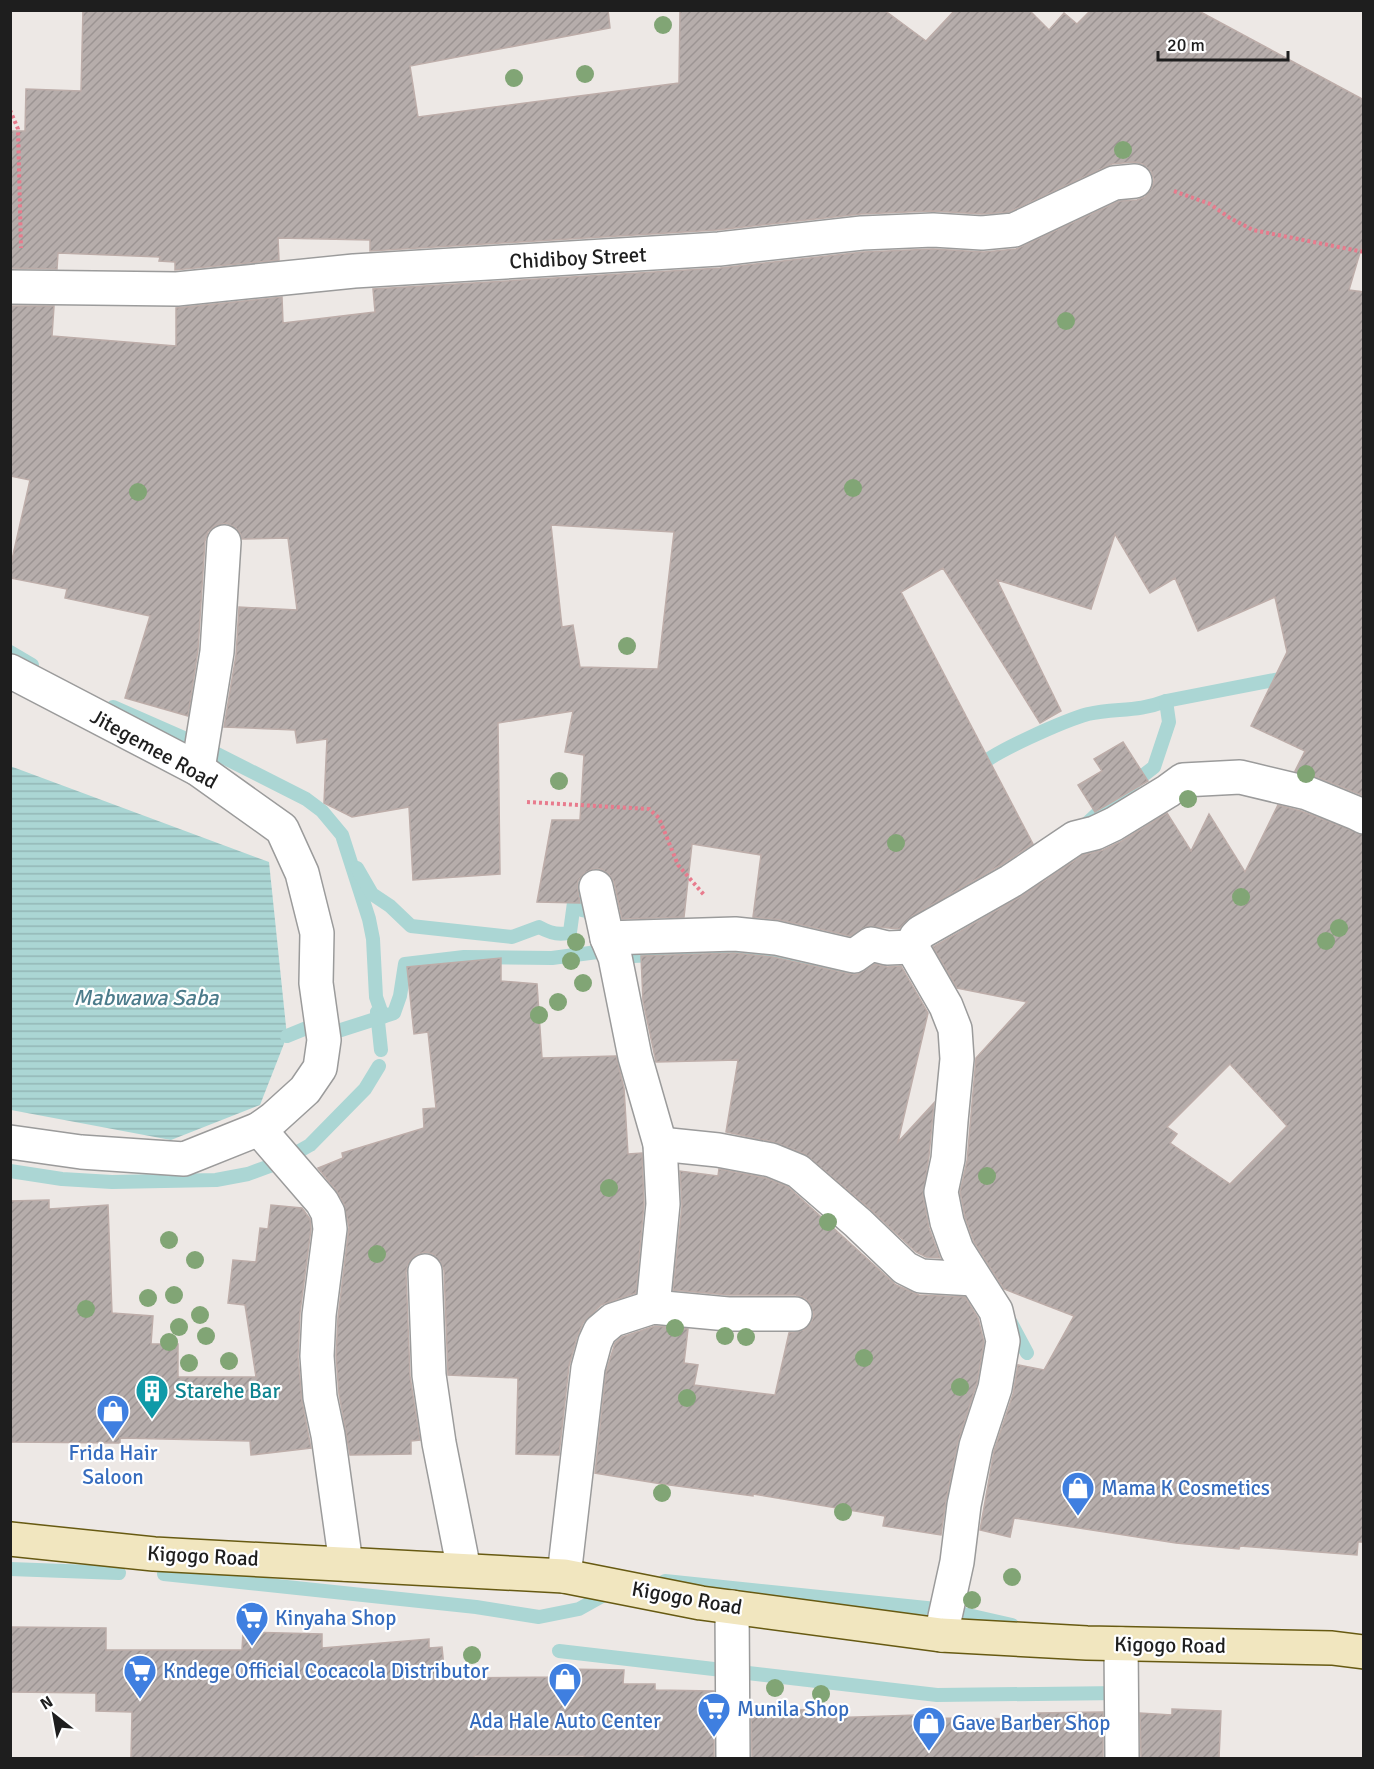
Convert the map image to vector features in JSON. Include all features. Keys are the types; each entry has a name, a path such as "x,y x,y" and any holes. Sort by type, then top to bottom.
{"main road":[{"name":"Kigogo Road","path":"10,1539 153,1554 564,1576 701,1603 941,1635 1121,1644 1332,1648 1364,1652"}],"street":[{"name":"Chidiboy Street","path":"16,287 177,289 354,271 719,249 862,233 933,230 982,233 1014,230 1114,183 1135,181"},
{"path":"198,769 217,652 224,542"},
{"name":"Jitegemee Road","path":"10,671 198,769 282,829 302,873 317,933 316,983 324,1040 320,1068 305,1090 273,1119 260,1129 184,1160 81,1152 10,1142"},
{"path":"912,947 921,932 940,920 1011,881 1075,838 1095,833 1114,824 1182,780 1240,777 1307,793 1364,817"},
{"path":"596,887 607,938 615,957 635,1057 660,1144 663,1204 653,1307"},
{"path":"607,938 735,934 776,938 854,956 870,944 887,948 912,947"},
{"path":"912,947 942,998 955,1029 957,1059 948,1159 941,1192 947,1222 957,1250 996,1311 1003,1341 995,1388 976,1446 964,1505 957,1562 941,1635"},
{"path":"260,1129 322,1202 328,1213 330,1229 319,1315 317,1356 320,1397 328,1435 346,1564"},
{"path":"660,1144 718,1150 771,1160 798,1171 905,1268 921,1276 974,1279"},
{"path":"425,1271 429,1375 439,1443 464,1570"},
{"path":"564,1576 588,1368 600,1331 613,1320 653,1307 728,1314 795,1314"},
{"path":"732,1607 733,1758"},
{"path":"1121,1644 1122,1758"}],"path":[{"path":"10,110 18,129 16,287"},
{"path":"1135,181 1170,189 1210,204 1253,230 1364,252"},
{"path":"527,802 649,809 659,818 678,865 735,934"}],"water":[{"name":"Mabwawa Saba","path":"10,766 269,862 287,1036 260,1105 171,1140 11,1110"}],"building":[{"path":"83,10 608,10 610,28 410,66 418,117 679,83 680,10 884,10 926,41 955,10 1029,10 1049,30 1064,13 1077,24 1091,10 1197,10 1364,100 1364,239 1349,290 1364,292 1364,796 1295,771 1305,751 1251,726 1287,652 1275,597 1198,631 1175,578 1150,593 1115,534 1091,609 997,580 1061,711 1040,723 943,568 901,592 1033,844 912,916 899,929 868,926 850,936 780,920 753,917 761,855 692,844 684,917 622,919 614,882 609,874 601,869 593,869 584,873 578,881 580,903 537,902 552,820 580,820 584,755 565,752 573,711 498,723 500,874 413,880 409,807 352,817 324,803 327,739 297,743 295,730 224,727 236,655 239,607 297,610 288,538 242,539 235,527 226,523 215,526 208,532 205,541 198,650 188,716 125,698 150,616 65,598 67,589 10,578 10,568 30,480 10,476 10,306 54,306 52,336 176,346 176,308 282,297 283,323 375,312 373,289 720,268 863,252 933,249 984,252 1016,249 1119,201 1145,197 1152,188 1154,180 1151,171 1143,164 1134,162 1112,164 1009,212 982,214 932,211 861,214 717,230 370,251 370,240 278,238 279,260 175,270 175,262 159,261 160,257 58,253 57,269 10,268 10,131 25,131 26,89 81,91","holes":["551,525 674,532 658,669 580,667 573,625 562,627"]},
{"path":"1123,742 1148,781 1095,812 1078,785 1102,771 1094,759"},
{"path":"1278,805 1301,811 1364,835 1364,1542 1358,1542 1357,1555 1240,1546 1239,1549 1176,1543 1014,1518 1010,1537 980,1530 994,1451 1013,1394 1018,1365 1044,1370 1074,1316 1004,1289 974,1242 965,1217 960,1192 967,1161 976,1058 1027,1002 957,988 933,947 1020,897 1083,855 1103,850 1122,841 1167,813 1191,851 1209,814 1245,872","holes":["1230,1064 1287,1126 1230,1184 1170,1143 1177,1134 1167,1127"]},
{"path":"734,953 773,957 850,974 858,974 875,964 887,967 901,966 928,1013 898,1142 934,1103 923,1195 929,1228 940,1258 926,1257 916,1252 805,1154 774,1142 726,1132 738,1060 656,1062 643,1001 641,956"},
{"path":"501,958 501,981 537,984 542,1058 616,1056 624,1088 628,1154 642,1153 644,1204 636,1293 601,1305 583,1323 569,1366 559,1455 516,1454 518,1378 448,1375 444,1270 440,1261 433,1254 425,1252 416,1255 409,1262 406,1272 410,1376 420,1440 411,1441 411,1454 350,1455 339,1394 336,1356 338,1317 349,1227 344,1204 318,1168 343,1158 342,1153 424,1128 423,1109 436,1108 428,1032 414,1034 407,967"},
{"path":"719,1169 766,1178 788,1187 896,1285 919,1295 965,1297 978,1318 984,1342 977,1383 958,1442 941,1535 883,1526 885,1516 753,1494 753,1496 662,1484 595,1473 606,1372 615,1343 622,1337 655,1326 688,1329 684,1363 698,1365 694,1385 775,1395 789,1333 804,1330 811,1323 814,1315 811,1305 805,1298 796,1295 729,1295 673,1290 682,1206 680,1171 718,1176"},
{"path":"49,1200 49,1209 108,1205 112,1313 153,1316 151,1344 178,1344 178,1377 256,1377 245,1305 228,1303 233,1260 256,1262 260,1228 268,1229 271,1205 302,1208 310,1219 311,1229 300,1313 298,1357 302,1401 311,1448 251,1455 250,1441 120,1438 120,1443 10,1442 10,1201"},
{"path":"10,1627 106,1628 106,1650 242,1650 243,1632 322,1634 322,1648 429,1639 429,1648 442,1647 445,1678 562,1677 562,1669 624,1670 623,1684 655,1684 655,1690 714,1691 714,1758 474,1756 474,1758 131,1758 132,1712 96,1711 96,1693 10,1692"},
{"path":"751,1709 826,1710 826,1718 917,1715 917,1718 1035,1719 1036,1713 1103,1712 1103,1758 752,1758"},
{"path":"1172,1709 1221,1711 1219,1758 1141,1758 1140,1713 1172,1715"}],"waterway":[{"path":"10,652 32,665"},
{"path":"976,769 996,754 1012,746 1088,714 1146,707 1290,677"},
{"path":"1084,826 1113,799 1154,767 1169,722 1166,701"},
{"path":"113,707 195,743"},
{"path":"217,754 306,799 322,811 342,835 369,919 373,939 376,997 383,1017 377,1012 381,1050"},
{"path":"357,868 372,894 390,906 411,926 512,937 539,927 562,934 570,932 576,888 581,903 579,908 582,910 585,907 593,919"},
{"path":"341,1030 394,1013 400,996 405,964 464,957 552,958 605,951 615,957 745,950 809,965 845,966"},
{"path":"287,1036 314,1025"},
{"path":"10,1171 62,1179 112,1182 216,1180 248,1174 278,1163 310,1145 365,1089 379,1066"},
{"path":"1011,1323 1027,1353"},
{"path":"10,1569 119,1573"},
{"path":"164,1574 476,1607 539,1617 579,1609 613,1590"},
{"path":"665,1581 946,1610 1012,1625"},
{"path":"559,1651 937,1695 1122,1693"}],"place":[{"name":"Starehe Bar","path":"152,1420"},
{"name":"Frida Hair Saloon","path":"113,1440"},
{"name":"Mama K Cosmetics","path":"1078,1517"},
{"name":"Kinyaha Shop","path":"252,1647"},
{"name":"Kndege Official Cocacola Distributor","path":"140,1700"},
{"name":"Ada Hale Auto Center","path":"565,1708"},
{"name":"Munila Shop","path":"714,1738"},
{"name":"Gave Barber Shop","path":"929,1752"}]}
